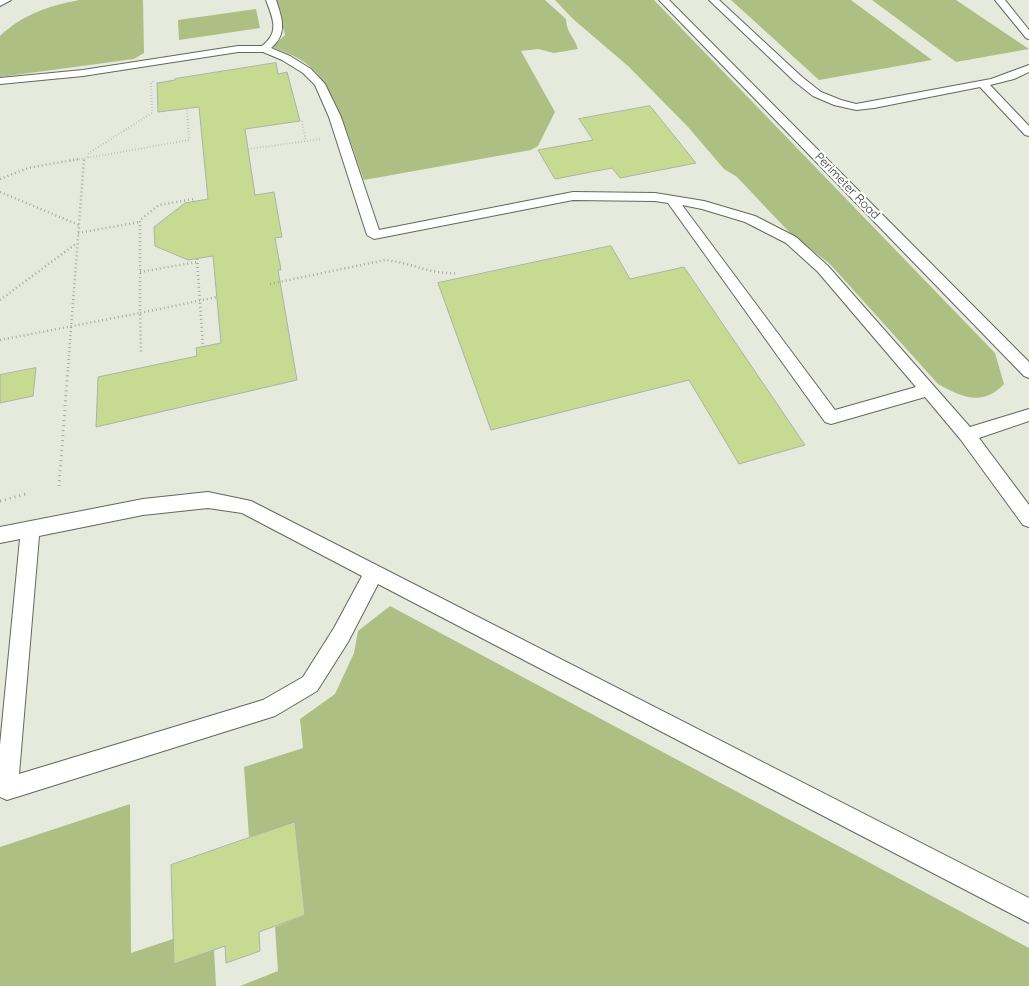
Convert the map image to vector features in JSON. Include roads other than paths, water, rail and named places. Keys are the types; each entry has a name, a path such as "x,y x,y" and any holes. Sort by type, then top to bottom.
{"lane":[{"path":"0,3 6,0"},
{"path":"264,49 275,41 279,33 271,0"},
{"name":"Perimeter Road","path":"664,0 1029,372"},
{"path":"714,0 803,84 817,94 838,103 856,106 874,105 1010,78 1029,68"},
{"path":"1000,0 1029,36"},
{"path":"0,81 83,73 238,49 264,49 286,58 307,71 320,84 338,126 374,235 573,196 655,197 704,205 750,220 790,240 823,269 967,435 1029,519"},
{"path":"983,84 1029,133"},
{"path":"672,200 831,417 927,390"},
{"path":"967,435 1029,415"},
{"path":"0,535 143,507 208,500 245,506 1029,911"},
{"path":"30,529 7,789 268,709 310,684 341,635 374,572"}]}
